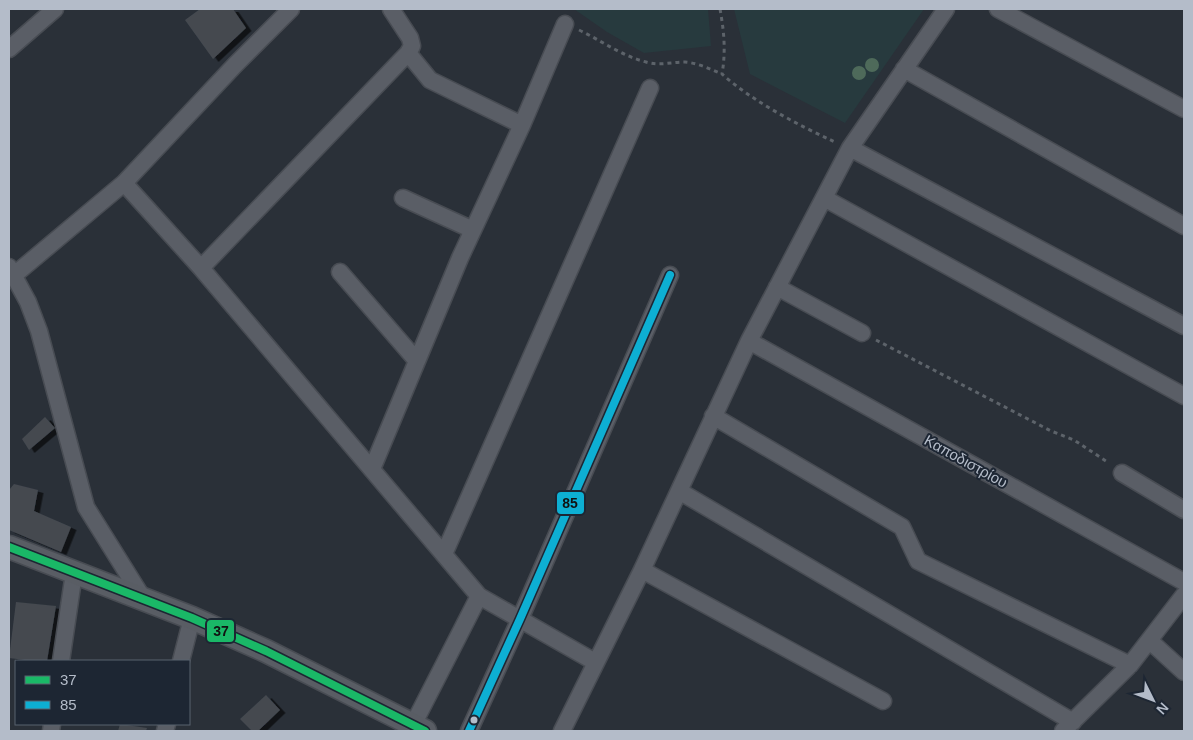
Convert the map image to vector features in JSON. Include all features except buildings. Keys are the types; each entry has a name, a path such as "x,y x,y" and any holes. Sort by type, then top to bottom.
{"main road":[{"path":"9,547 192,618 266,651 419,728"}],"street":[{"path":"9,49 55,9"},
{"path":"144,600 86,507 39,331 28,302 11,271 124,183 235,65 291,9"},
{"path":"201,268 408,52 412,46 410,38 391,9"},
{"path":"562,731 642,570 749,341 850,148 946,9"},
{"path":"998,9 1184,109"},
{"path":"372,469 416,361 473,230 522,125 565,24"},
{"path":"408,52 430,80 522,125"},
{"path":"904,69 1184,226"},
{"path":"444,554 650,88"},
{"path":"850,148 1184,326"},
{"path":"124,183 201,268 478,596 595,662"},
{"path":"403,198 473,230"},
{"path":"824,198 1184,396"},
{"path":"340,272 416,361"},
{"path":"468,731 520,619 670,275"},
{"path":"777,287 862,333"},
{"name":"Καποδιστρίου","path":"749,341 1184,582"},
{"path":"713,416 902,527 918,561 1130,665"},
{"path":"1122,473 1184,510"},
{"path":"679,491 1068,726 1130,665 1184,595"},
{"path":"642,570 883,701"},
{"path":"61,660 74,573"},
{"path":"419,728 478,596"},
{"path":"181,660 192,618"},
{"path":"1150,641 1184,672"}],"path":[{"path":"720,9 725,36 722,74"},
{"path":"565,24 629,57 648,63 685,62 722,74 754,97 802,126 850,148"},
{"path":"862,333 1051,431 1074,440 1122,473"}],"green space":[{"path":"574,9 708,9 711,46 644,53 607,32"},
{"path":"734,9 924,9 845,123 750,74"}],"transit line":[{"name":"85","path":"469,731 670,275"},
{"name":"37","path":"9,547 192,618 266,651 425,731"}]}
